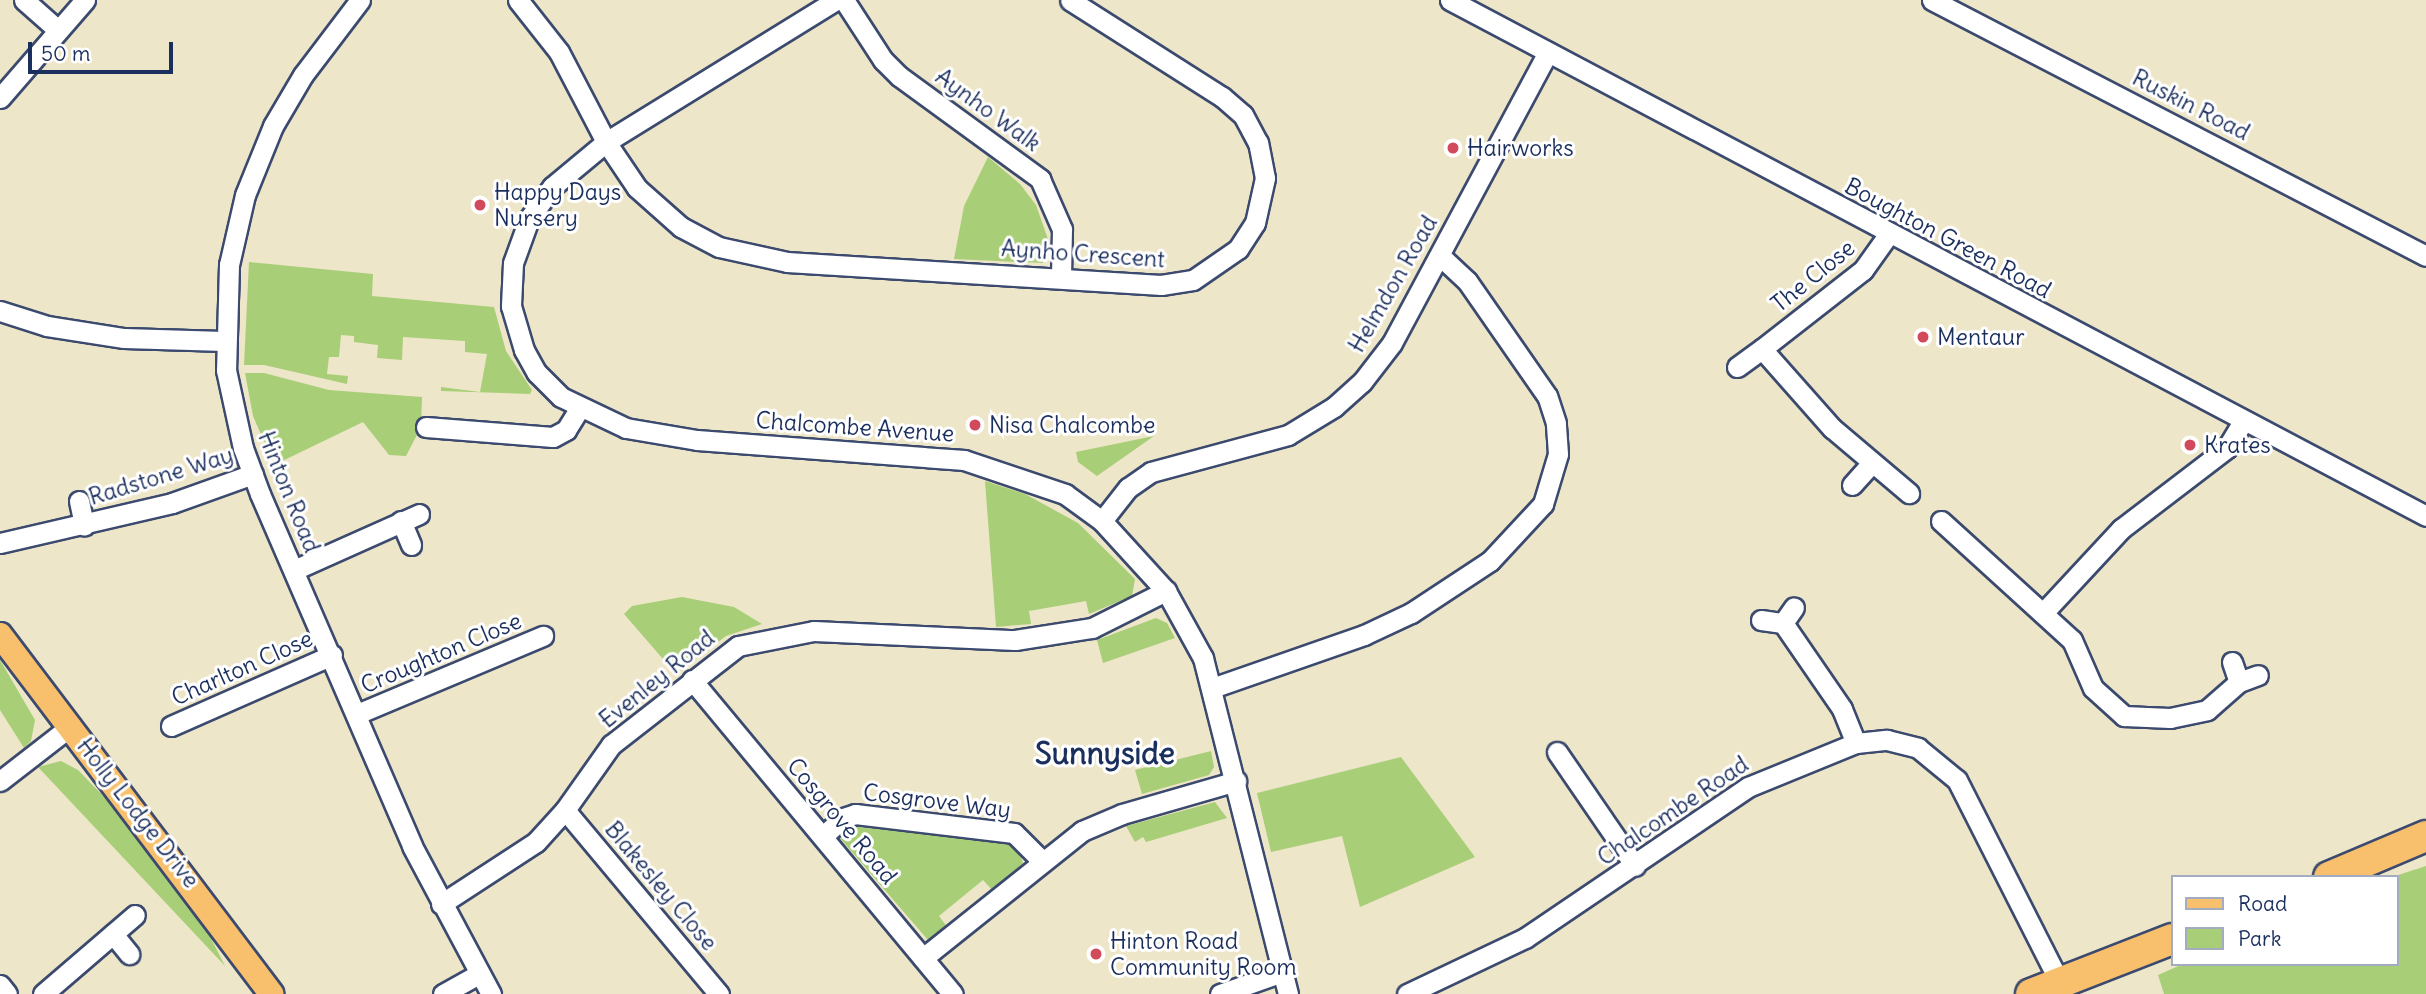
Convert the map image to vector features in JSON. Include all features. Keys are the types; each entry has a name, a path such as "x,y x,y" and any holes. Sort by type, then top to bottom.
{"highway":[{"path":"2334,875 2426,835"},
{"path":"2031,994 2170,940"}],"main road":[{"name":"Holly Lodge Drive","path":"0,635 272,994"}],"street":[{"path":"24,0 58,30"},
{"path":"0,97 85,0"},
{"name":"Hinton Road","path":"360,0 303,75 259,158 235,231 223,341 235,419 253,474 440,904 491,994"},
{"name":"Aynho Crescent","path":"518,0 559,52 606,142 637,188 666,215 701,239 735,253 787,262 1161,285 1193,280 1238,248 1255,223 1265,178 1258,143 1233,105 1070,0"},
{"name":"Chalcombe Avenue","path":"836,0 606,142 570,169 538,204 521,237 511,284 516,331 531,364 548,385 579,409 626,428 674,438 924,454 981,463 1065,494 1102,521 1166,591 1193,635 1212,688 1288,994"},
{"name":"Aynho Walk","path":"844,0 883,60 899,76 1040,179 1053,200 1062,229 1061,277"},
{"name":"Boughton Green Road","path":"1450,0 1888,235 2426,516"},
{"name":"Ruskin Road","path":"1932,0 2426,257"},
{"name":"Helmdon Road","path":"1102,521 1128,488 1159,467 1274,440 1334,407 1383,356 1440,256 1548,52"},
{"name":"The Close","path":"1737,367 1863,270 1888,235"},
{"path":"1212,688 1364,635 1411,613 1490,561 1544,504 1558,454 1552,409 1539,382 1467,281 1440,256"},
{"path":"0,311 47,326 124,338 223,341"},
{"path":"1762,349 1797,392 1871,463 1909,493"},
{"path":"426,428 553,437 566,430 579,409"},
{"path":"2043,613 2122,528 2227,447 2244,421"},
{"path":"1852,485 1871,463"},
{"name":"Radstone Way","path":"0,543 84,526 172,503 253,474"},
{"name":"Radstone Way","path":"79,501 84,526"},
{"path":"294,570 410,517 411,545"},
{"path":"1941,520 2043,613 2077,648 2101,699 2124,716 2170,718 2207,710 2239,682 2258,675"},
{"name":"Evenley Road","path":"440,904 519,856 565,810 611,745 732,649 776,635 844,631 958,641 1015,640 1092,628 1166,591"},
{"path":"1761,620 1789,615 1842,709 1856,743"},
{"name":"Croughton Close","path":"357,714 543,636"},
{"name":"Charlton Close","path":"171,726 332,655"},
{"path":"2232,662 2239,682"},
{"name":"Cosgrove Road","path":"692,680 953,994"},
{"path":"0,781 71,726"},
{"name":"Chalcombe Road","path":"1407,994 1525,937 1635,866 1748,787 1856,743 1887,740 1918,748 1957,780 2060,983"},
{"path":"1558,751 1635,866"},
{"path":"923,958 1042,861 1103,821 1236,781"},
{"name":"Blakesley Close","path":"565,810 719,994"},
{"name":"Cosgrove Way","path":"823,836 843,818 855,814 1014,834 1042,861"},
{"path":"43,994 135,915"},
{"path":"113,934 129,954"},
{"path":"1220,994 1282,972"},
{"path":"443,994 479,974"},
{"path":"0,985 7,994"}],"green space":[{"path":"988,157 1020,184 1036,205 1050,245 1043,263 954,259 964,206"},
{"path":"249,262 373,274 372,296 494,307 506,351 532,390 530,394 441,391 441,387 480,392 487,354 465,352 465,341 403,337 402,360 377,358 378,345 354,342 354,336 341,335 339,357 329,357 327,374 348,376 347,384 264,365 244,365"},
{"path":"245,373 264,373 329,390 422,397 421,427 406,456 389,455 363,422 274,465 253,416"},
{"path":"1154,436 1097,476 1078,462 1076,452"},
{"path":"985,481 1025,494 1078,523 1135,579 1132,596 1089,614 1086,601 1029,611 1031,624 996,627"},
{"path":"682,597 734,607 762,624 726,636 676,674 624,614 632,606"},
{"path":"1156,618 1167,623 1175,638 1103,663 1097,640"},
{"path":"0,660 35,720 31,741 24,748 0,710"},
{"path":"1211,751 1214,767 1209,775 1142,794 1135,770"},
{"path":"1401,757 1475,857 1360,907 1342,836 1271,852 1257,793"},
{"path":"61,761 78,770 142,836 194,905 225,966 38,767"},
{"path":"1215,802 1227,818 1146,842 1143,837 1135,842 1126,826"},
{"path":"853,822 1016,843 1023,863 993,891 983,880 939,916 948,928 928,940 839,837"},
{"path":"2426,866 2426,994 2164,994 2158,975 2178,966 2398,966 2398,875"}],"place":[{"name":"Hairworks","path":"1453,148"},
{"name":"Happy Days Nursery","path":"480,205"},
{"name":"Mentaur","path":"1923,337"},
{"name":"Nisa Chalcombe","path":"975,425"},
{"name":"Krates","path":"2190,445"},
{"name":"Hinton Road Community Room","path":"1096,954"}],"district":[{"name":"Sunnyside","path":"1105,753"}]}
